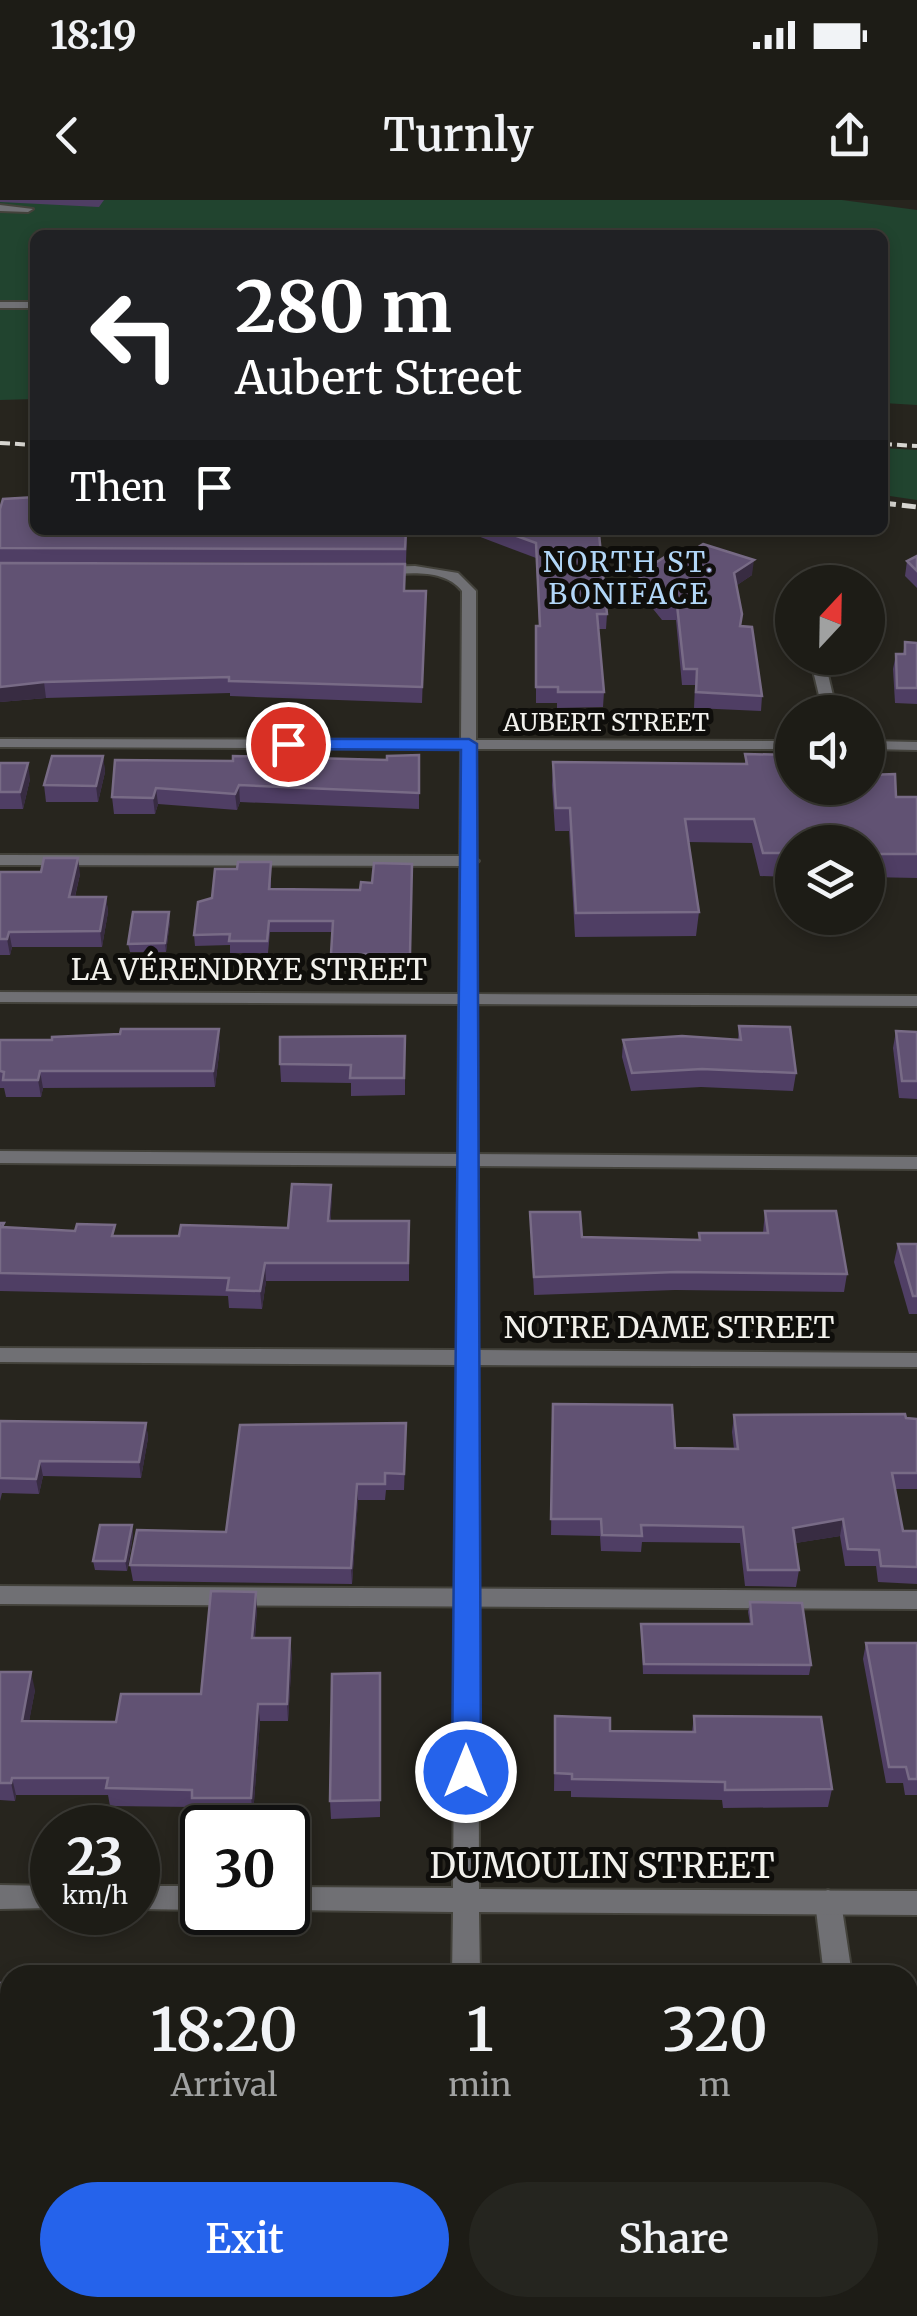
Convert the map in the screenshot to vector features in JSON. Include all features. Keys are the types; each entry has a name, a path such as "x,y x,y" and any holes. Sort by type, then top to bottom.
{"street":[{"path":"0,208 28,210"},
{"path":"0,305 30,305"},
{"path":"372,570 446,574 468,586 466,1965"},
{"name":"AUBERT STREET","path":"0,744 775,745"},
{"path":"885,746 917,746"},
{"path":"0,860 470,861"},
{"name":"LA VÉRENDRYE STREET","path":"0,996 917,1001"},
{"path":"0,1157 917,1163"},
{"name":"NOTRE DAME STREET","path":"0,1355 917,1360"},
{"path":"0,1595 917,1600"},
{"path":"0,1897 30,1897"},
{"name":"DUMOULIN STREET","path":"310,1899 917,1902"},
{"path":"828,1902 837,1965"}],"green space":[{"path":"0,200 842,200 917,210 917,405 888,403 888,230 30,230 30,399 0,400"},
{"path":"888,448 917,450 917,500 888,496"}],"building":[{"path":"30,497 30,535 406,535 405,549 0,548 3,499"},
{"path":"514,535 599,535 607,614 597,614 604,692 558,692 558,687 536,687 536,626 540,626 536,543"},
{"path":"703,544 754,560 734,573 742,614 740,626 752,627 762,696 696,692 697,669 684,669 677,605 663,605 638,574 677,549 689,553"},
{"path":"917,556 917,571 907,561"},
{"path":"0,563 405,564 404,591 426,591 422,687 229,681 229,677 44,682 0,687"},
{"path":"905,642 917,643 917,688 897,688 896,654 905,654"},
{"path":"745,754 775,755 775,805 885,805 885,774 895,774 896,797 917,797 917,854 885,854 885,825 775,825 775,853 763,853 754,819 685,819 699,912 576,913 570,808 556,808 553,762 747,764"},
{"path":"419,755 419,793 239,785 235,794 156,788 153,798 112,797 115,760 233,761 233,756 387,760 387,756"},
{"path":"52,756 103,756 96,786 44,785"},
{"path":"0,763 28,763 20,792 0,792"},
{"path":"44,858 78,858 69,897 106,897 100,931 9,932 7,939 0,939 0,872 41,872"},
{"path":"238,862 271,862 269,889 360,890 361,882 372,883 374,863 412,864 410,954 331,954 333,921 269,921 267,941 229,941 230,934 194,935 198,902 212,898 215,869 237,869"},
{"path":"133,912 169,912 165,943 128,944"},
{"path":"739,1026 790,1027 796,1073 702,1069 632,1073 623,1040 682,1036 741,1040"},
{"path":"121,1029 219,1029 213,1071 40,1071 38,1080 3,1080 0,1040 120,1034"},
{"path":"896,1031 917,1032 917,1081 902,1081"},
{"path":"405,1036 404,1078 350,1078 351,1065 280,1064 280,1037"},
{"path":"292,1184 331,1185 328,1221 409,1221 408,1263 265,1263 260,1291 227,1290 229,1278 0,1273 0,1223 4,1223 2,1227 75,1231 77,1224 115,1225 112,1236 179,1236 181,1225 288,1228"},
{"path":"765,1211 836,1211 847,1274 677,1272 534,1277 530,1212 580,1212 582,1237 700,1240 699,1233 768,1233"},
{"path":"898,1244 917,1244 917,1296 913,1296"},
{"path":"553,1404 672,1405 675,1448 738,1449 734,1415 905,1414 906,1418 917,1419 917,1473 892,1473 903,1531 917,1531 917,1567 881,1566 879,1550 848,1549 843,1519 793,1528 799,1570 748,1570 743,1527 641,1525 642,1536 602,1535 601,1519 551,1519"},
{"path":"0,1421 146,1423 139,1462 40,1461 36,1479 0,1478"},
{"path":"406,1423 404,1474 385,1473 385,1484 357,1484 351,1568 130,1565 137,1530 226,1532 240,1425"},
{"path":"100,1525 132,1525 125,1561 93,1561"},
{"path":"211,1591 256,1592 252,1638 290,1638 287,1704 258,1704 251,1798 192,1798 192,1790 106,1788 108,1778 12,1778 11,1783 0,1783 0,1672 31,1672 22,1721 116,1722 121,1694 201,1694"},
{"path":"750,1602 802,1603 811,1665 644,1664 641,1624 752,1624"},
{"path":"866,1643 917,1643 917,1779 909,1779 906,1767 889,1767"},
{"path":"380,1673 380,1800 330,1801 332,1674"},
{"path":"555,1716 610,1718 610,1731 695,1732 694,1716 821,1717 832,1789 725,1790 725,1782 572,1779 572,1774 555,1773"}],"railway":[{"path":"0,443 30,445"},
{"path":"888,444 917,446"},
{"path":"888,504 917,507"}],"district":[{"name":"NORTH ST. BONIFACE","path":"629,578"}],"route":[{"path":"288,744 469,744 466,1772"}]}
